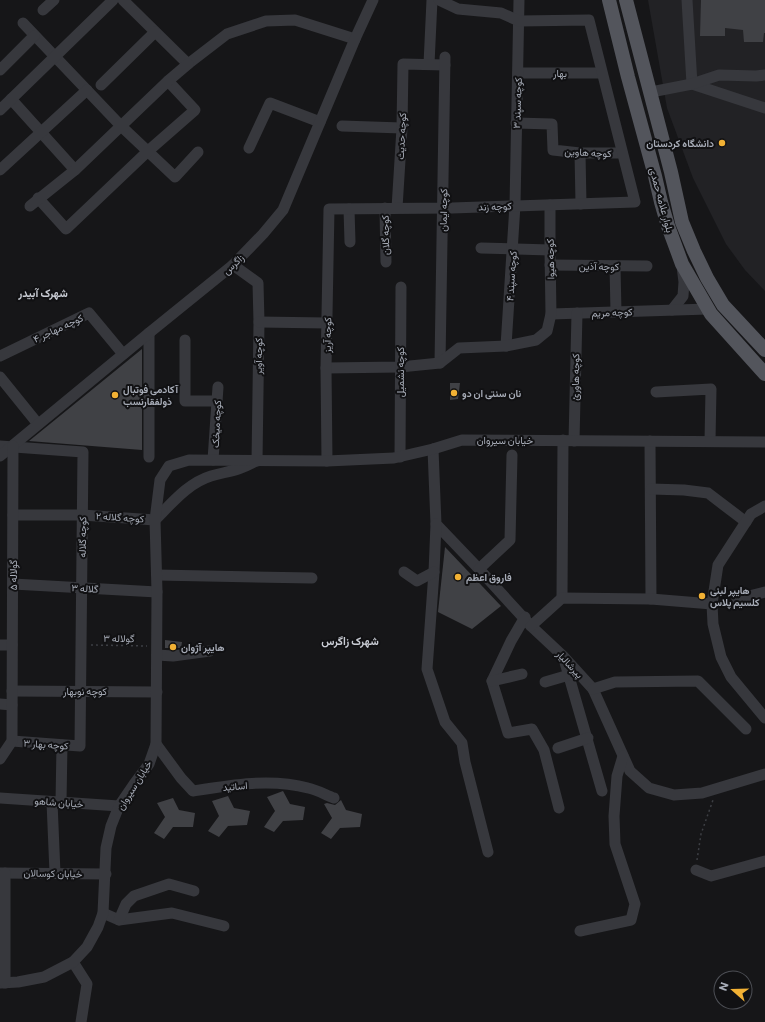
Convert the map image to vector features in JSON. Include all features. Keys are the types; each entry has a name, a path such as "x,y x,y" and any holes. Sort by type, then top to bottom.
{"main road":[{"name":"بلوار علامه حمدی","path":"609,0 668,226 682,264 708,309 729,335 765,374"},
{"name":"بلوار علامه حمدی","path":"626,0 651,92 682,222 706,278 723,305 765,350"},
{"path":"655,176 671,172"}],"street":[{"path":"42,10 54,0"},
{"path":"0,110 112,0"},
{"path":"123,0 188,64"},
{"name":"زاگرس","path":"0,456 233,265 263,234 283,210 373,0"},
{"path":"430,64 432,0"},
{"path":"439,0 458,10 501,13 519,21 589,20 622,153"},
{"name":"کوچه سپند ۳","path":"515,205 520,0"},
{"path":"687,0 692,84"},
{"path":"168,81 195,110 147,152 66,229 34,202 75,170 168,81 227,34 266,21 295,20 355,39"},
{"path":"22,23 121,126 175,177 198,152"},
{"path":"101,84 156,32"},
{"path":"0,70 34,36"},
{"name":"کوچه ایمان","path":"430,64 445,61 440,363"},
{"name":"کوچه حدیث","path":"397,208 404,64 430,64"},
{"name":"بهار","path":"518,73 601,73"},
{"path":"651,92 692,84 719,75 765,75"},
{"path":"692,84 765,108"},
{"path":"0,170 87,90"},
{"path":"11,99 75,170"},
{"path":"249,148 270,103 320,122"},
{"name":"کوچه هاوین","path":"516,123 552,124 553,150 580,153 622,153"},
{"path":"342,126 402,128"},
{"path":"580,153 581,204"},
{"name":"کوچه زند","path":"329,209 443,208 635,202 622,153"},
{"name":"کوچه سپند ۴","path":"506,346 515,205"},
{"name":"کوچه هیوا","path":"550,205 551,314"},
{"name":"کوچه گلان","path":"385,208 386,262"},
{"name":"کوچه آریز","path":"327,461 326,368 329,209"},
{"path":"349,209 350,242"},
{"path":"481,248 550,250"},
{"path":"672,310 683,296 684,282 682,264"},
{"name":"کوچه آویر","path":"233,265 258,283 259,322 257,461"},
{"name":"کوچه آذین","path":"550,265 647,266"},
{"path":"615,266 616,312"},
{"name":"کوچه نشمیل","path":"400,457 401,287"},
{"name":"کوچه مریم","path":"551,314 708,309"},
{"name":"کوچه مهاجر ۴","path":"0,356 89,313 123,354"},
{"name":"کوچه هاورئ","path":"562,598 568,440 577,313"},
{"path":"326,368 400,367 440,363 459,348 506,346 536,340 546,331 551,314"},
{"path":"259,322 327,323"},
{"path":"149,333 149,457"},
{"path":"185,340 186,401 217,401"},
{"path":"0,377 38,424"},
{"name":"کوچه میخک","path":"213,460 218,387"},
{"path":"656,392 711,389 710,441"},
{"name":"خیابان سیروان","path":"2,983 18,982 44,977 73,962 87,947 98,927 103,913 106,848 111,826 119,806 149,764 156,744 157,575 155,520 160,480 169,466 189,460 327,461 400,457 462,440 762,440"},
{"path":"650,441 651,599"},
{"path":"0,446 13,446"},
{"name":"گولاله ۵","path":"12,741 13,446"},
{"name":"کوچه گلاله","path":"13,446 83,452 80,746"},
{"path":"433,449 436,524 427,669 445,722 462,743 465,762 488,852"},
{"path":"479,569 510,540 512,455"},
{"name":"خیابان سیروان","path":"155,520 180,494 191,486 210,476 244,468 257,461"},
{"path":"651,489 684,490 708,493 746,522"},
{"path":"765,506 751,514 718,565 712,604 713,624 721,657 731,677 765,718"},
{"name":"کوچه گلاله ۲","path":"13,515 82,515 155,520"},
{"name":"پیرشالیار","path":"436,524 593,689 630,771 648,788 674,795 702,793 765,774"},
{"path":"404,572 417,581 434,572"},
{"path":"157,575 312,578"},
{"name":"گلاله ۳","path":"12,584 157,592"},
{"path":"737,599 765,592"},
{"path":"559,808 544,750 532,729 508,733 492,680 511,641 528,622 562,598 651,599 712,604"},
{"path":"0,645 12,645"},
{"path":"157,651 179,655 210,651"},
{"path":"563,656 588,738 602,791"},
{"path":"492,680 522,674"},
{"path":"545,682 569,675"},
{"path":"593,689 615,682 698,681 746,730"},
{"name":"کوچه نوبهار","path":"12,691 157,692"},
{"path":"0,704 12,705"},
{"path":"558,748 588,738"},
{"path":"0,759 12,741"},
{"name":"کوچه بهار ۳","path":"12,741 80,746"},
{"name":"اساتید","path":"156,744 181,778 193,791 232,785 279,783 308,788 334,798"},
{"path":"55,874 57,802 62,745"},
{"path":"580,931 631,920 635,904 615,844 614,816 617,776 623,756"},
{"name":"خیابان شاهو","path":"0,798 119,806"},
{"path":"696,870 711,876 765,861"},
{"path":"2,873 2,983"},
{"name":"خیابان کوسالان","path":"2,873 106,874"},
{"path":"119,920 126,904 134,896 169,884 194,891"},
{"path":"103,913 119,920 172,913 224,926"},
{"path":"73,962 87,984 81,1022"}],"path":[{"name":"گولاله ۳","path":"81,644 157,651"},
{"path":"696,870 701,834 716,788"}],"shaded area":[{"name":"دانشگاه کردستان","path":"648,0 765,0 765,291 745,270 726,244 693,178 667,108"}],"building":[{"path":"701,0 765,0 765,33 763,42 744,42 743,30 725,28 725,36 700,36"},
{"name":"آکادمی فوتبال ذولفقارنسب","path":"142,349 142,450 29,441 61,415"},
{"name":"نان سنتی ان دو","path":"450,383 460,383 458,399 450,400"},
{"name":"فاروق اعظم","path":"445,547 501,606 472,629 438,612"},
{"name":"هایپر آژوان","path":"165,640 182,642 181,648 165,648"},
{"path":"283,791 290,804 305,807 303,820 283,821 274,832 264,827 275,811 267,797"},
{"path":"228,796 234,808 250,811 247,825 228,826 219,837 208,831 219,816 212,801"},
{"path":"173,798 179,810 195,813 193,827 173,827 164,839 154,833 165,817 157,803"},
{"path":"341,800 346,810 362,814 360,827 340,828 331,839 321,833 332,818 324,804 327,803 335,805"}],"place":[{"name":"دانشگاه کردستان","path":"722,143"},
{"name":"نان سنتی ان دو","path":"454,393"},
{"name":"آکادمی فوتبال ذولفقارنسب","path":"115,395"},
{"name":"فاروق اعظم","path":"458,577"},
{"name":"هایپر لبنی کلسیم پلاس","path":"702,596"},
{"name":"هایپر آژوان","path":"173,647"}],"district":[{"name":"شهرک آبیدر","path":"43,293"},
{"name":"شهرک زاگرس","path":"350,641"}]}
